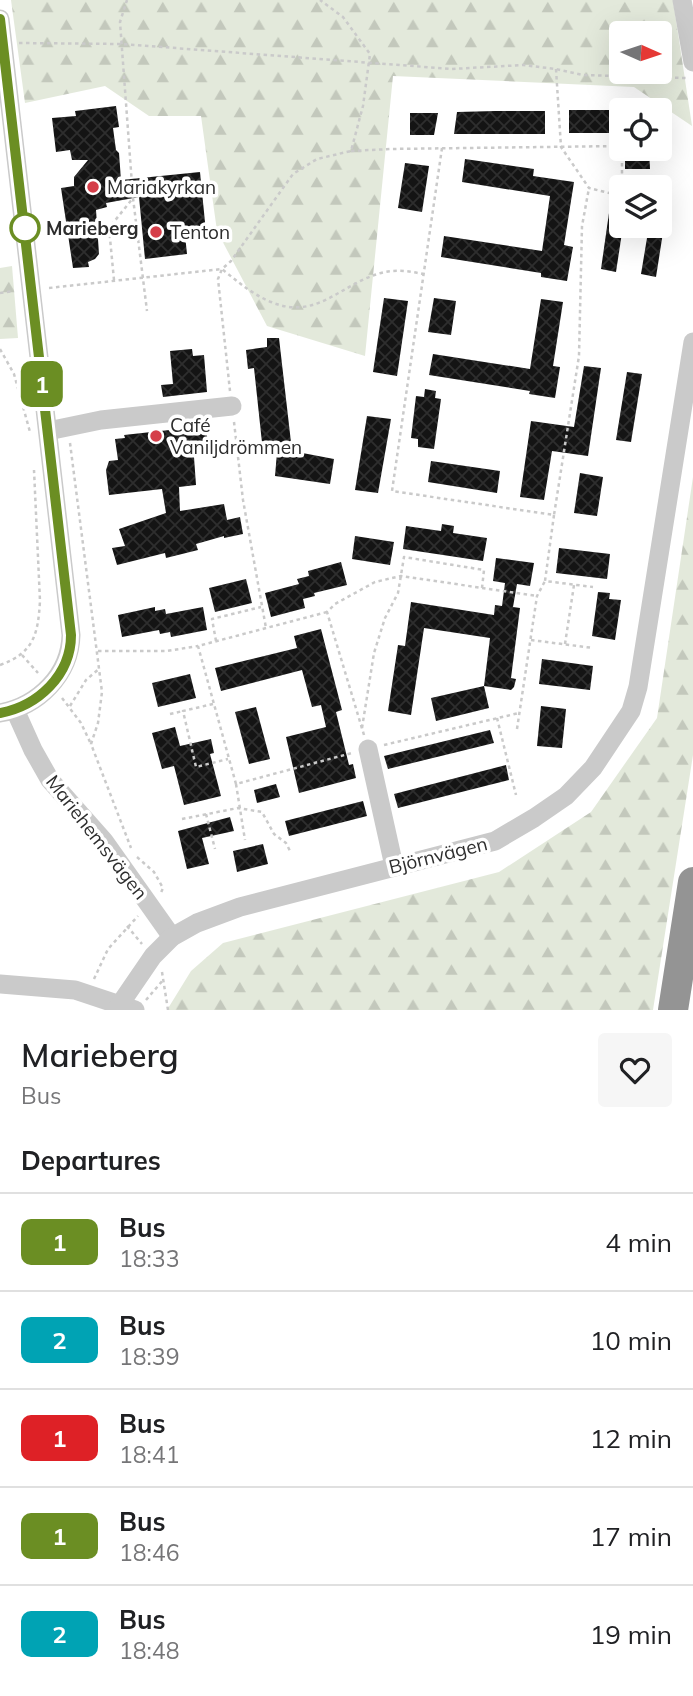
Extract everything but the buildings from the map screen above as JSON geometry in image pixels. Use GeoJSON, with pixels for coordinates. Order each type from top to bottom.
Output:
{"type":"FeatureCollection","features":[{"type":"Feature","properties":{"kind":"highway"},"geometry":{"type":"LineString","coordinates":[[673,1010],[693,881]]}},
{"type":"Feature","properties":{"kind":"highway"},"geometry":{"type":"LineString","coordinates":[[687,1010],[693,974]]}},
{"type":"Feature","properties":{"kind":"street"},"geometry":{"type":"LineString","coordinates":[[682,0],[687,70]]}},
{"type":"Feature","properties":{"kind":"street"},"geometry":{"type":"LineString","coordinates":[[0,19],[32,289],[38,425],[70,646],[66,662],[53,683],[41,694],[8,711]]}},
{"type":"Feature","properties":{"kind":"street","name":"Björnvägen"},"geometry":{"type":"LineString","coordinates":[[129,1006],[153,956],[172,937],[198,923],[240,907],[495,841],[566,796],[593,768],[631,711],[643,665],[693,342]]}},
{"type":"Feature","properties":{"kind":"street"},"geometry":{"type":"LineString","coordinates":[[38,425],[68,427],[101,420],[232,406]]}},
{"type":"Feature","properties":{"kind":"street","name":"Mariehemsvägen"},"geometry":{"type":"LineString","coordinates":[[8,711],[50,780],[104,841],[147,907],[172,937]]}},
{"type":"Feature","properties":{"kind":"street"},"geometry":{"type":"LineString","coordinates":[[368,749],[394,866]]}},
{"type":"Feature","properties":{"kind":"street"},"geometry":{"type":"LineString","coordinates":[[0,984],[87,993],[129,1006]]}},
{"type":"Feature","properties":{"kind":"path"},"geometry":{"type":"LineString","coordinates":[[127,0],[120,22],[133,198],[148,311]]}},
{"type":"Feature","properties":{"kind":"path"},"geometry":{"type":"LineString","coordinates":[[320,0],[343,17],[369,54],[363,106],[351,151]]}},
{"type":"Feature","properties":{"kind":"path"},"geometry":{"type":"LineString","coordinates":[[10,43],[122,44],[452,69],[523,65],[583,75],[687,70]]}},
{"type":"Feature","properties":{"kind":"path"},"geometry":{"type":"LineString","coordinates":[[556,69],[561,147],[589,188],[609,193]]}},
{"type":"Feature","properties":{"kind":"path"},"geometry":{"type":"LineString","coordinates":[[442,148],[391,491],[554,515]]}},
{"type":"Feature","properties":{"kind":"path"},"geometry":{"type":"LineString","coordinates":[[266,628],[243,500],[218,279],[222,269],[231,261],[293,174],[317,159],[351,151],[390,149],[609,148]]}},
{"type":"Feature","properties":{"kind":"path"},"geometry":{"type":"LineString","coordinates":[[517,729],[537,596],[545,581],[579,356],[582,226],[589,188]]}},
{"type":"Feature","properties":{"kind":"path"},"geometry":{"type":"LineString","coordinates":[[114,282],[109,228],[133,198]]}},
{"type":"Feature","properties":{"kind":"path"},"geometry":{"type":"LineString","coordinates":[[0,293],[222,269]]}},
{"type":"Feature","properties":{"kind":"path"},"geometry":{"type":"LineString","coordinates":[[222,269],[237,284],[272,303],[298,308],[311,308],[354,284],[383,272],[395,270],[423,274]]}},
{"type":"Feature","properties":{"kind":"path"},"geometry":{"type":"LineString","coordinates":[[0,349],[38,425]]}},
{"type":"Feature","properties":{"kind":"path"},"geometry":{"type":"LineString","coordinates":[[68,427],[100,668],[101,710],[91,744],[130,846],[163,883],[163,891],[108,949],[87,993]]}},
{"type":"Feature","properties":{"kind":"path"},"geometry":{"type":"LineString","coordinates":[[0,665],[13,660],[28,648],[37,632],[39,621],[34,468]]}},
{"type":"Feature","properties":{"kind":"path"},"geometry":{"type":"LineString","coordinates":[[362,730],[374,653],[385,618],[398,593],[404,557],[484,570],[482,588]]}},
{"type":"Feature","properties":{"kind":"path"},"geometry":{"type":"LineString","coordinates":[[98,651],[167,651],[198,646],[327,612],[335,604],[375,582],[401,576],[537,596]]}},
{"type":"Feature","properties":{"kind":"path"},"geometry":{"type":"LineString","coordinates":[[545,581],[593,587]]}},
{"type":"Feature","properties":{"kind":"path"},"geometry":{"type":"LineString","coordinates":[[564,645],[574,585]]}},
{"type":"Feature","properties":{"kind":"path"},"geometry":{"type":"LineString","coordinates":[[216,641],[212,619],[261,607]]}},
{"type":"Feature","properties":{"kind":"path"},"geometry":{"type":"LineString","coordinates":[[327,612],[368,749]]}},
{"type":"Feature","properties":{"kind":"path"},"geometry":{"type":"LineString","coordinates":[[531,640],[593,649]]}},
{"type":"Feature","properties":{"kind":"path"},"geometry":{"type":"LineString","coordinates":[[198,646],[236,784],[245,841]]}},
{"type":"Feature","properties":{"kind":"path"},"geometry":{"type":"LineString","coordinates":[[70,706],[86,680],[100,668]]}},
{"type":"Feature","properties":{"kind":"path"},"geometry":{"type":"LineString","coordinates":[[170,714],[213,704]]}},
{"type":"Feature","properties":{"kind":"path"},"geometry":{"type":"LineString","coordinates":[[183,711],[196,767],[228,759]]}},
{"type":"Feature","properties":{"kind":"path"},"geometry":{"type":"LineString","coordinates":[[236,784],[519,713]]}},
{"type":"Feature","properties":{"kind":"path"},"geometry":{"type":"LineString","coordinates":[[497,718],[516,794]]}},
{"type":"Feature","properties":{"kind":"path"},"geometry":{"type":"LineString","coordinates":[[182,819],[238,808],[262,812],[274,834],[286,843],[290,851]]}},
{"type":"Feature","properties":{"kind":"path"},"geometry":{"type":"LineString","coordinates":[[206,814],[215,849]]}},
{"type":"Feature","properties":{"kind":"path"},"geometry":{"type":"LineString","coordinates":[[127,926],[161,969],[168,1010]]}},
{"type":"Feature","properties":{"kind":"path"},"geometry":{"type":"LineString","coordinates":[[129,1006],[164,979]]}},
{"type":"Feature","properties":{"kind":"green space"},"geometry":{"type":"Polygon","coordinates":[[[11,0],[673,0],[692,126],[672,113],[672,98],[650,98],[634,87],[393,76],[365,356],[267,326],[217,231],[201,116],[149,116],[105,86],[25,103],[11,0]]]}},
{"type":"Feature","properties":{"kind":"green space"},"geometry":{"type":"Polygon","coordinates":[[[12,266],[18,338],[0,339],[0,268],[12,266]]]}},
{"type":"Feature","properties":{"kind":"green space"},"geometry":{"type":"Polygon","coordinates":[[[693,477],[693,755],[653,1010],[167,1010],[191,971],[223,943],[499,872],[591,812],[657,718],[693,477]]]}},
{"type":"Feature","properties":{"kind":"bus line","name":"1"},"geometry":{"type":"LineString","coordinates":[[0,19],[71,641],[64,667],[53,683],[23,706],[0,713]]}},
{"type":"Feature","properties":{"kind":"place","name":"Mariakyrkan"},"geometry":{"type":"Point","coordinates":[93,187]}},
{"type":"Feature","properties":{"kind":"place","name":"Marieberg"},"geometry":{"type":"Point","coordinates":[25,228]}},
{"type":"Feature","properties":{"kind":"place","name":"Tenton"},"geometry":{"type":"Point","coordinates":[156,232]}},
{"type":"Feature","properties":{"kind":"place","name":"Café Vaniljdrömmen"},"geometry":{"type":"Point","coordinates":[156,436]}}]}
